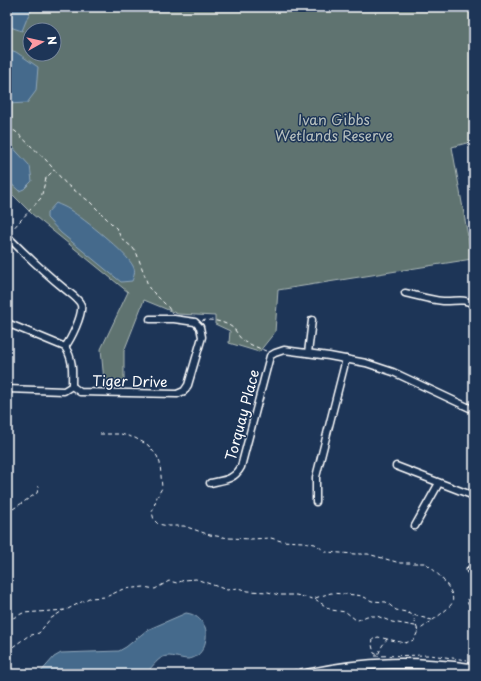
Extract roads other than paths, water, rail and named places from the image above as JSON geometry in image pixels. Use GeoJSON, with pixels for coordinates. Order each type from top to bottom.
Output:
{"type":"FeatureCollection","features":[{"type":"Feature","properties":{"kind":"main road"},"geometry":{"type":"LineString","coordinates":[[308,674],[355,666],[394,663],[437,664],[474,669]]}},
{"type":"Feature","properties":{"kind":"street"},"geometry":{"type":"LineString","coordinates":[[7,236],[48,276],[74,296],[81,304],[81,312],[70,341],[65,348]]}},
{"type":"Feature","properties":{"kind":"street"},"geometry":{"type":"LineString","coordinates":[[405,292],[444,301],[457,300],[470,302],[474,305]]}},
{"type":"Feature","properties":{"kind":"street","name":"Tiger Drive"},"geometry":{"type":"LineString","coordinates":[[7,389],[64,391],[72,386],[80,392],[177,394],[184,391],[188,385],[202,337],[200,327],[196,322],[150,318]]}},
{"type":"Feature","properties":{"kind":"street"},"geometry":{"type":"LineString","coordinates":[[312,320],[308,353],[366,363],[393,372],[474,410]]}},
{"type":"Feature","properties":{"kind":"street"},"geometry":{"type":"LineString","coordinates":[[7,323],[65,348],[69,353],[72,362],[72,386]]}},
{"type":"Feature","properties":{"kind":"street","name":"Torquay Place"},"geometry":{"type":"LineString","coordinates":[[210,483],[230,478],[237,474],[241,467],[270,356],[284,350],[308,353]]}},
{"type":"Feature","properties":{"kind":"street"},"geometry":{"type":"LineString","coordinates":[[316,502],[316,477],[346,359]]}},
{"type":"Feature","properties":{"kind":"street"},"geometry":{"type":"LineString","coordinates":[[396,466],[474,496]]}},
{"type":"Feature","properties":{"kind":"street"},"geometry":{"type":"LineString","coordinates":[[414,526],[439,483]]}},
{"type":"Feature","properties":{"kind":"water"},"geometry":{"type":"Polygon","coordinates":[[[7,7],[33,7],[26,22],[22,22],[22,31],[7,26],[7,7]]]}},
{"type":"Feature","properties":{"kind":"water"},"geometry":{"type":"Polygon","coordinates":[[[7,49],[22,56],[22,62],[31,62],[38,67],[36,91],[27,103],[7,104],[7,49]]]}},
{"type":"Feature","properties":{"kind":"water"},"geometry":{"type":"Polygon","coordinates":[[[7,141],[30,166],[32,181],[24,189],[19,191],[7,180],[7,141]]]}},
{"type":"Feature","properties":{"kind":"water"},"geometry":{"type":"Polygon","coordinates":[[[56,203],[68,209],[85,221],[104,236],[129,260],[134,268],[132,281],[121,282],[61,233],[47,218],[47,213],[56,203]]]}},
{"type":"Feature","properties":{"kind":"water"},"geometry":{"type":"Polygon","coordinates":[[[186,613],[192,614],[200,619],[206,632],[204,647],[198,655],[193,658],[163,657],[158,660],[145,674],[39,674],[54,657],[61,653],[119,651],[147,630],[186,613]]]}},
{"type":"Feature","properties":{"kind":"park label","name":"Ivan Gibbs Wetlands Reserve"},"geometry":{"type":"Point","coordinates":[334,128]}}]}
